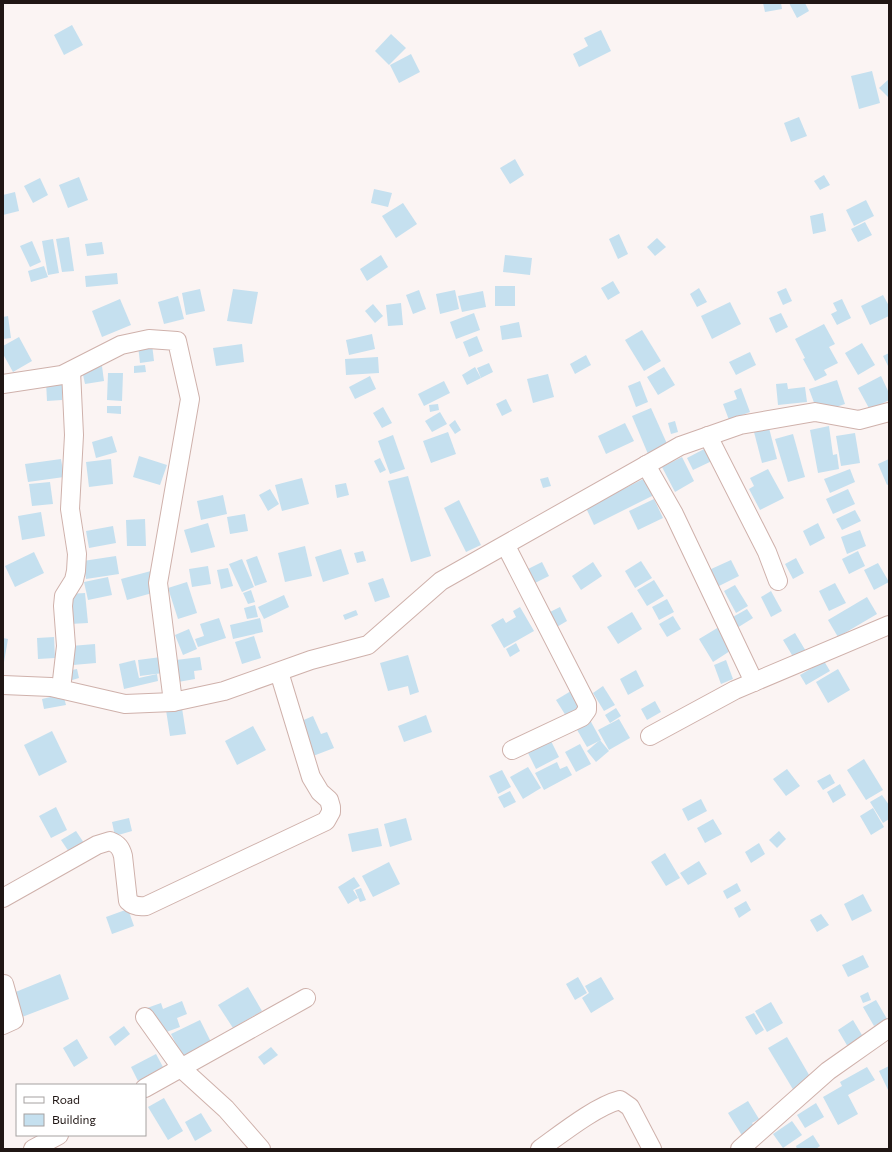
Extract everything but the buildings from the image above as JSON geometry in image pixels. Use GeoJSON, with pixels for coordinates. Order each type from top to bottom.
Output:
{"type":"FeatureCollection","features":[{"type":"Feature","properties":{"kind":"street"},"geometry":{"type":"LineString","coordinates":[[3,384],[62,375],[121,345],[149,339],[177,341],[190,399],[158,582],[173,702]]}},
{"type":"Feature","properties":{"kind":"street"},"geometry":{"type":"LineString","coordinates":[[61,689],[66,646],[63,606],[64,596],[74,580],[77,554],[70,508],[74,435],[71,371]]}},
{"type":"Feature","properties":{"kind":"street"},"geometry":{"type":"LineString","coordinates":[[3,685],[51,687],[125,704],[173,702],[224,692],[311,660],[368,645],[441,581],[506,546],[680,446],[740,424],[815,412],[859,420],[889,412]]}},
{"type":"Feature","properties":{"kind":"street"},"geometry":{"type":"LineString","coordinates":[[708,436],[767,552],[778,581]]}},
{"type":"Feature","properties":{"kind":"street"},"geometry":{"type":"LineString","coordinates":[[646,465],[674,514],[754,682]]}},
{"type":"Feature","properties":{"kind":"street"},"geometry":{"type":"LineString","coordinates":[[506,546],[587,704],[587,710],[582,717],[512,750]]}},
{"type":"Feature","properties":{"kind":"street"},"geometry":{"type":"LineString","coordinates":[[650,736],[702,707],[754,682],[889,625]]}},
{"type":"Feature","properties":{"kind":"street"},"geometry":{"type":"LineString","coordinates":[[3,898],[97,845],[110,841],[119,846],[122,850],[128,901],[136,906],[146,906],[326,821],[331,812],[329,800],[320,792],[311,777],[279,672]]}},
{"type":"Feature","properties":{"kind":"street"},"geometry":{"type":"LineString","coordinates":[[3,984],[14,1020],[3,1025]]}},
{"type":"Feature","properties":{"kind":"street"},"geometry":{"type":"LineString","coordinates":[[146,1087],[182,1069],[306,998]]}},
{"type":"Feature","properties":{"kind":"street"},"geometry":{"type":"LineString","coordinates":[[145,1017],[182,1069],[226,1109],[261,1149]]}},
{"type":"Feature","properties":{"kind":"street"},"geometry":{"type":"LineString","coordinates":[[740,1149],[828,1071],[889,1028]]}},
{"type":"Feature","properties":{"kind":"street"},"geometry":{"type":"LineString","coordinates":[[540,1149],[600,1109],[610,1103],[620,1100],[630,1107],[652,1149]]}},
{"type":"Feature","properties":{"kind":"street"},"geometry":{"type":"LineString","coordinates":[[33,1149],[57,1136]]}}]}
